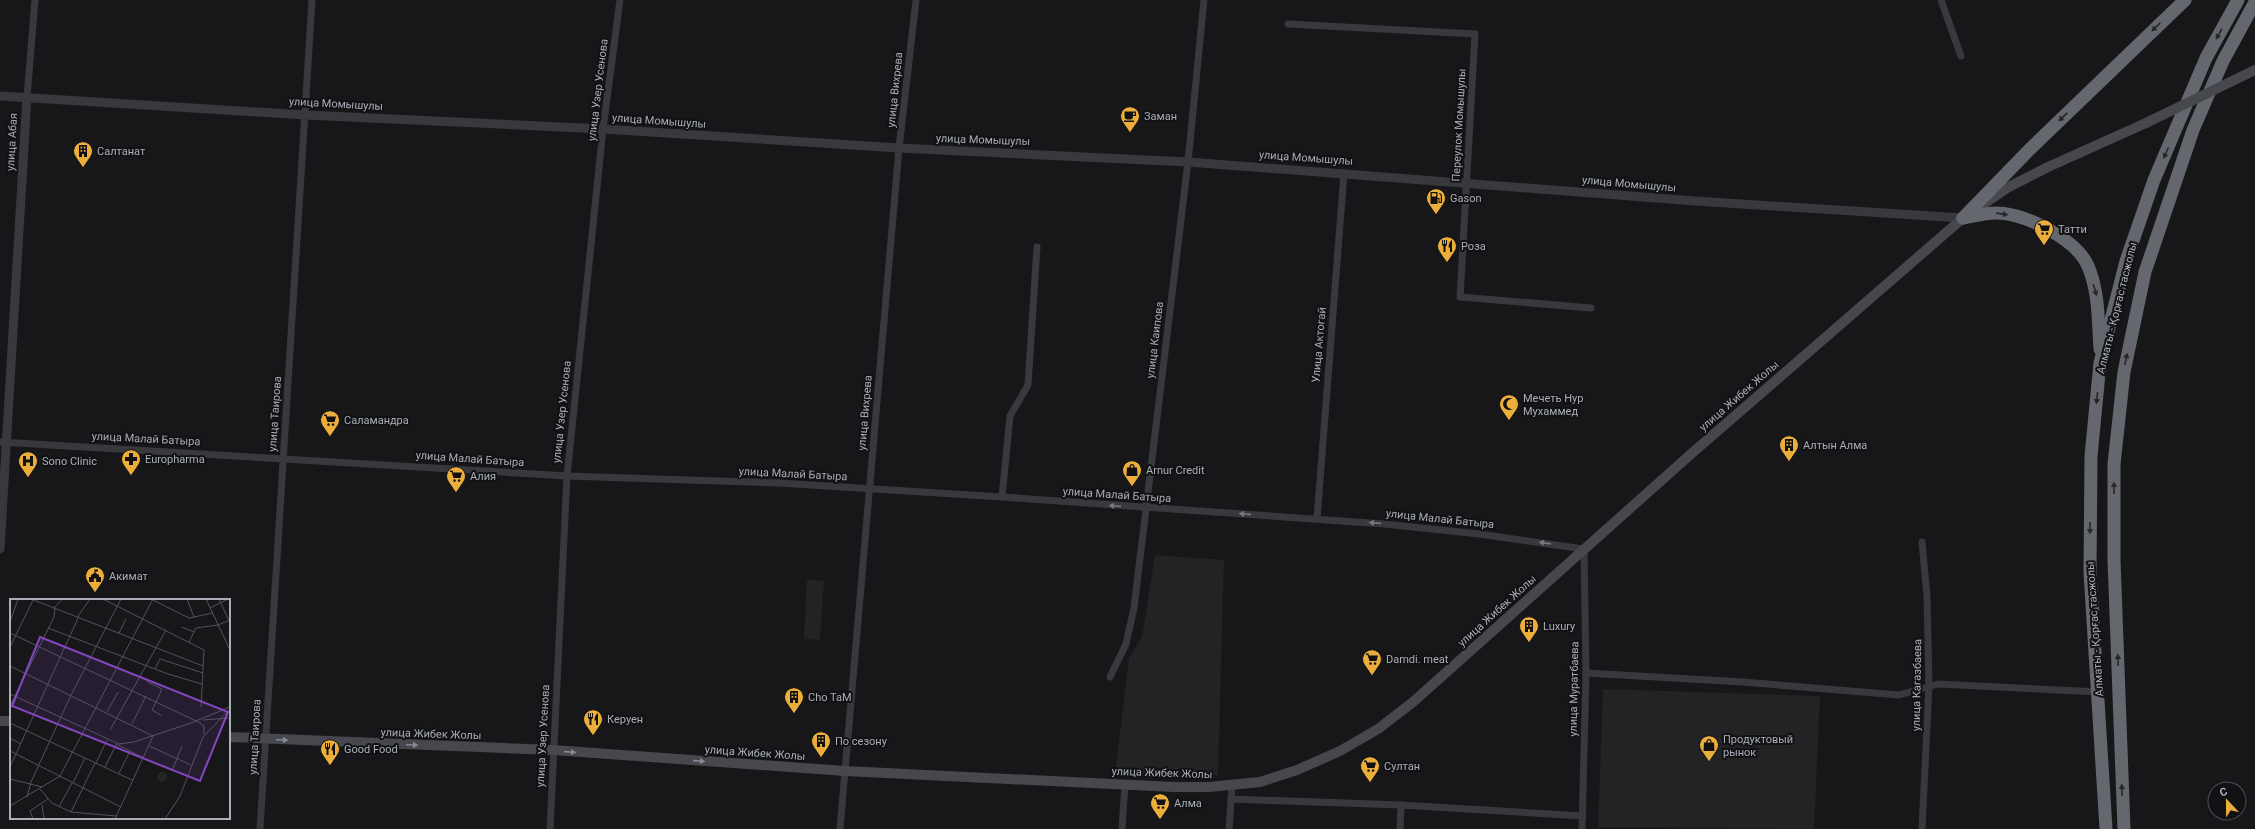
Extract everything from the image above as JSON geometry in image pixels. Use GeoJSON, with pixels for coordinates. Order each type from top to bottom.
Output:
{"type":"FeatureCollection","features":[{"type":"Feature","properties":{"kind":"highway"},"geometry":{"type":"LineString","coordinates":[[1963,218],[2030,149],[2184,0]]}},
{"type":"Feature","properties":{"kind":"highway","name":"Алматы - Қорғас тасжолы"},"geometry":{"type":"LineString","coordinates":[[2106,829],[2099,692],[2090,572],[2090,472],[2100,363],[2126,261],[2154,180],[2206,58],[2238,0]]}},
{"type":"Feature","properties":{"kind":"highway","name":"Алматы - Қорғас тасжолы"},"geometry":{"type":"LineString","coordinates":[[2124,829],[2114,560],[2114,464],[2124,372],[2145,272],[2193,130],[2223,61],[2255,2]]}},
{"type":"Feature","properties":{"kind":"highway"},"geometry":{"type":"LineString","coordinates":[[1963,218],[1997,213],[2030,220],[2064,238],[2087,264],[2097,296],[2100,363]]}},
{"type":"Feature","properties":{"kind":"main road","name":"улица Жибек Жолы"},"geometry":{"type":"LineString","coordinates":[[230,737],[553,750],[845,771],[1174,787],[1232,786],[1260,782],[1297,770],[1340,750],[1378,729],[1413,702],[1691,454],[1963,218],[2007,188],[2048,167],[2146,123],[2255,70]]}},
{"type":"Feature","properties":{"kind":"main road"},"geometry":{"type":"LineString","coordinates":[[0,721],[10,722]]}},
{"type":"Feature","properties":{"kind":"street","name":"улица Абая"},"geometry":{"type":"LineString","coordinates":[[0,549],[3,442],[35,0]]}},
{"type":"Feature","properties":{"kind":"street","name":"улица Таирова"},"geometry":{"type":"LineString","coordinates":[[260,829],[306,115],[312,0]]}},
{"type":"Feature","properties":{"kind":"street","name":"улица Узер Усенова"},"geometry":{"type":"LineString","coordinates":[[550,829],[567,476],[603,129],[620,0]]}},
{"type":"Feature","properties":{"kind":"street","name":"улица Вихрева"},"geometry":{"type":"LineString","coordinates":[[840,829],[899,148],[916,0]]}},
{"type":"Feature","properties":{"kind":"street","name":"улица Каипова"},"geometry":{"type":"LineString","coordinates":[[1110,677],[1126,644],[1134,608],[1188,162],[1204,0]]}},
{"type":"Feature","properties":{"kind":"street"},"geometry":{"type":"LineString","coordinates":[[1941,0],[1961,56]]}},
{"type":"Feature","properties":{"kind":"street","name":"Переулок Момышулы"},"geometry":{"type":"LineString","coordinates":[[1288,24],[1475,34],[1468,183],[1460,297],[1591,308]]}},
{"type":"Feature","properties":{"kind":"street","name":"улица Момышулы"},"geometry":{"type":"LineString","coordinates":[[0,96],[306,115],[603,129],[899,148],[1188,162],[1695,201],[1963,218]]}},
{"type":"Feature","properties":{"kind":"street","name":"Улица Актогай"},"geometry":{"type":"LineString","coordinates":[[1317,519],[1344,173]]}},
{"type":"Feature","properties":{"kind":"street"},"geometry":{"type":"LineString","coordinates":[[1002,497],[1010,416],[1028,385],[1037,247]]}},
{"type":"Feature","properties":{"kind":"street","name":"улица Малай Батыра"},"geometry":{"type":"LineString","coordinates":[[3,442],[567,476],[869,488],[1002,497],[1317,519],[1479,534],[1584,549]]}},
{"type":"Feature","properties":{"kind":"street","name":"улица Кагазбаева"},"geometry":{"type":"LineString","coordinates":[[1922,542],[1927,596],[1929,686],[1922,829]]}},
{"type":"Feature","properties":{"kind":"street","name":"улица Муратбаева"},"geometry":{"type":"LineString","coordinates":[[1582,829],[1586,673],[1584,549]]}},
{"type":"Feature","properties":{"kind":"street"},"geometry":{"type":"LineString","coordinates":[[1586,673],[1743,682],[1899,695],[1911,693],[1938,684],[2099,692]]}},
{"type":"Feature","properties":{"kind":"street"},"geometry":{"type":"LineString","coordinates":[[1122,829],[1126,784]]}},
{"type":"Feature","properties":{"kind":"street"},"geometry":{"type":"LineString","coordinates":[[1229,829],[1232,786]]}},
{"type":"Feature","properties":{"kind":"street"},"geometry":{"type":"LineString","coordinates":[[1231,799],[1401,805],[1583,816]]}},
{"type":"Feature","properties":{"kind":"street"},"geometry":{"type":"LineString","coordinates":[[1400,829],[1401,805]]}},
{"type":"Feature","properties":{"kind":"shaded area"},"geometry":{"type":"Polygon","coordinates":[[[1155,555],[1224,560],[1218,775],[1115,774],[1129,658],[1142,637],[1155,555]]]}},
{"type":"Feature","properties":{"kind":"shaded area"},"geometry":{"type":"Polygon","coordinates":[[[807,579],[824,581],[820,640],[804,639],[807,579]]]}},
{"type":"Feature","properties":{"kind":"shaded area","name":"Продуктовый рынок"},"geometry":{"type":"Polygon","coordinates":[[[1603,689],[1820,696],[1814,829],[1598,827],[1603,689]]]}},
{"type":"Feature","properties":{"kind":"place","name":"Заман"},"geometry":{"type":"Point","coordinates":[1130,133]}},
{"type":"Feature","properties":{"kind":"place","name":"Салтанат"},"geometry":{"type":"Point","coordinates":[83,168]}},
{"type":"Feature","properties":{"kind":"place","name":"Gason"},"geometry":{"type":"Point","coordinates":[1436,215]}},
{"type":"Feature","properties":{"kind":"place","name":"Татти"},"geometry":{"type":"Point","coordinates":[2044,246]}},
{"type":"Feature","properties":{"kind":"place","name":"Роза"},"geometry":{"type":"Point","coordinates":[1447,263]}},
{"type":"Feature","properties":{"kind":"place","name":"Мечеть Нур Мухаммед"},"geometry":{"type":"Point","coordinates":[1509,421]}},
{"type":"Feature","properties":{"kind":"place","name":"Саламандра"},"geometry":{"type":"Point","coordinates":[330,437]}},
{"type":"Feature","properties":{"kind":"place","name":"Алтын Алма"},"geometry":{"type":"Point","coordinates":[1789,462]}},
{"type":"Feature","properties":{"kind":"place","name":"Europharma"},"geometry":{"type":"Point","coordinates":[131,476]}},
{"type":"Feature","properties":{"kind":"place","name":"Sono Clinic"},"geometry":{"type":"Point","coordinates":[28,478]}},
{"type":"Feature","properties":{"kind":"place","name":"Arnur Credit"},"geometry":{"type":"Point","coordinates":[1132,487]}},
{"type":"Feature","properties":{"kind":"place","name":"Алия"},"geometry":{"type":"Point","coordinates":[456,493]}},
{"type":"Feature","properties":{"kind":"place","name":"Акимат"},"geometry":{"type":"Point","coordinates":[95,593]}},
{"type":"Feature","properties":{"kind":"place","name":"Luxury"},"geometry":{"type":"Point","coordinates":[1529,643]}},
{"type":"Feature","properties":{"kind":"place","name":"Damdi. meat"},"geometry":{"type":"Point","coordinates":[1372,676]}},
{"type":"Feature","properties":{"kind":"place","name":"Cho TaM"},"geometry":{"type":"Point","coordinates":[794,714]}},
{"type":"Feature","properties":{"kind":"place","name":"Керуен"},"geometry":{"type":"Point","coordinates":[593,736]}},
{"type":"Feature","properties":{"kind":"place","name":"По сезону"},"geometry":{"type":"Point","coordinates":[821,758]}},
{"type":"Feature","properties":{"kind":"place","name":"Продуктовый рынок"},"geometry":{"type":"Point","coordinates":[1709,762]}},
{"type":"Feature","properties":{"kind":"place","name":"Good Food"},"geometry":{"type":"Point","coordinates":[330,766]}},
{"type":"Feature","properties":{"kind":"place","name":"Султан"},"geometry":{"type":"Point","coordinates":[1370,783]}},
{"type":"Feature","properties":{"kind":"place","name":"Алма"},"geometry":{"type":"Point","coordinates":[1160,820]}}]}
